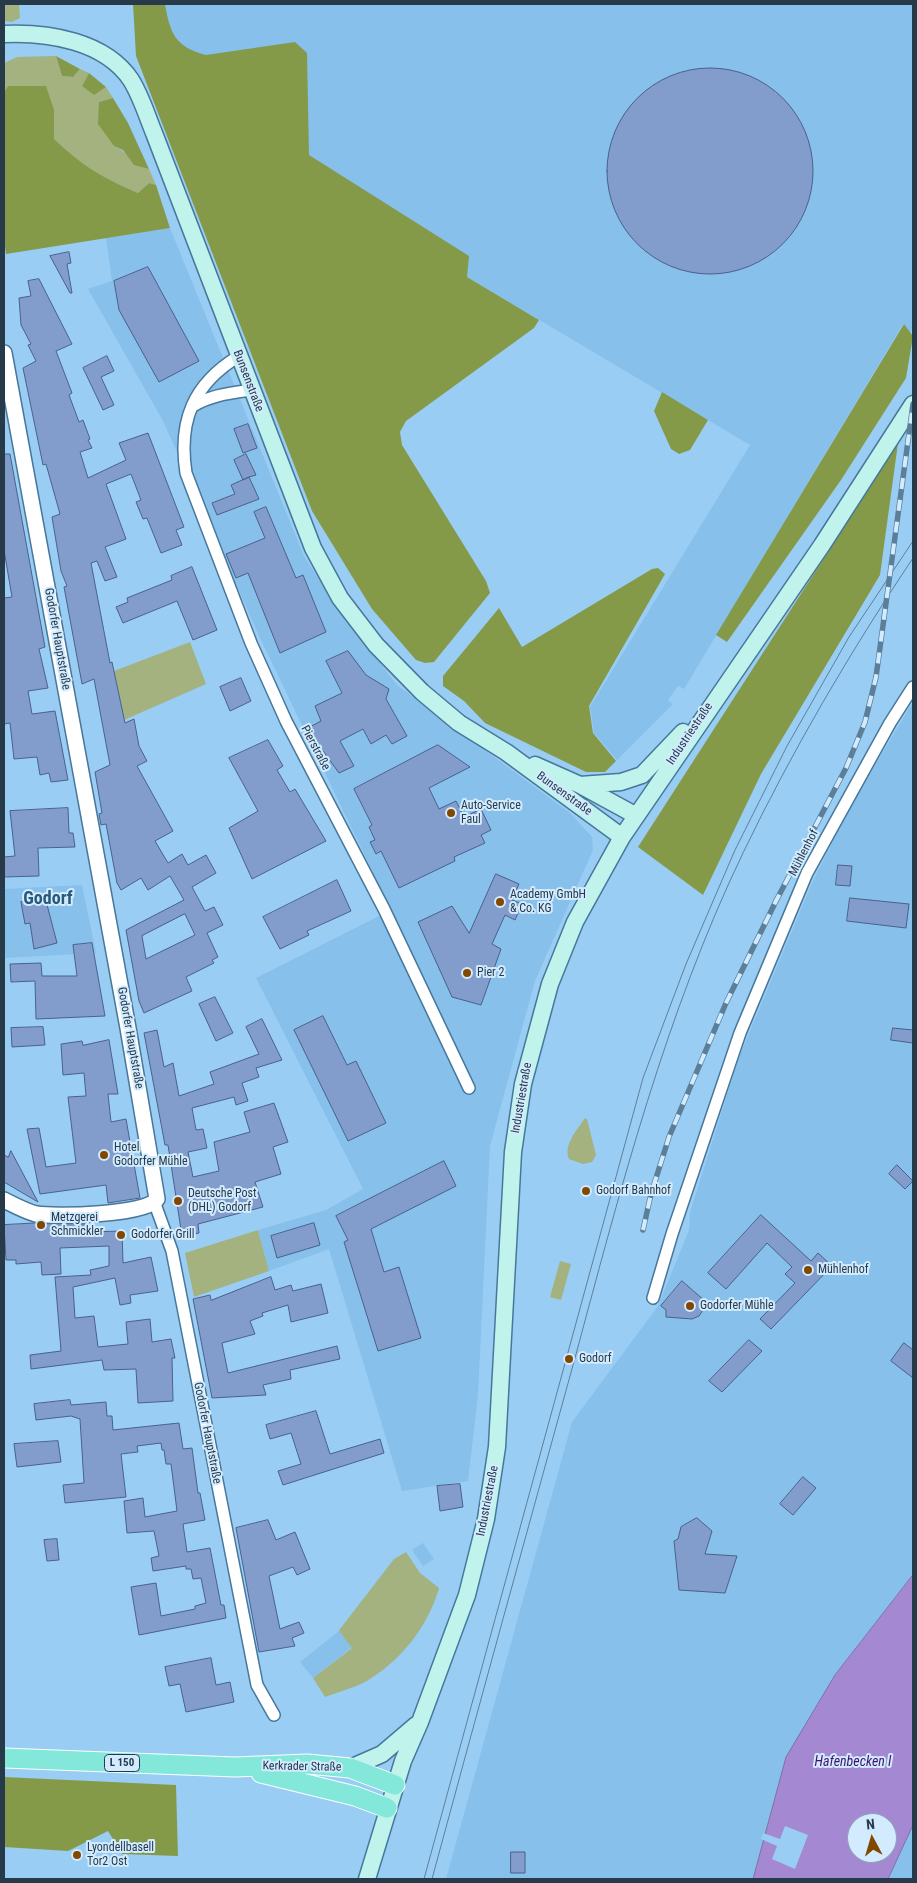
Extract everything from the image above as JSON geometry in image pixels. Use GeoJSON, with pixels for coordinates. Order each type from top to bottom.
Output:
{"type":"FeatureCollection","features":[{"type":"Feature","properties":{"kind":"main road","name":"Bunsenstraße"},"geometry":{"type":"LineString","coordinates":[[4,34],[30,33],[64,38],[115,61],[131,81],[154,133],[313,548],[340,598],[376,645],[422,692],[459,723],[506,752],[622,837]]}},
{"type":"Feature","properties":{"kind":"main road","name":"Industriestraße"},"geometry":{"type":"LineString","coordinates":[[367,1879],[395,1785],[467,1595],[486,1519],[495,1465],[505,1336],[513,1152],[523,1084],[550,984],[575,922],[635,815],[822,545],[913,404]]}},
{"type":"Feature","properties":{"kind":"main road","name":"Bunsenstraße"},"geometry":{"type":"LineString","coordinates":[[580,785],[621,782],[642,775],[675,739],[705,712]]}},
{"type":"Feature","properties":{"kind":"main road","name":"Bunsenstraße"},"geometry":{"type":"LineString","coordinates":[[506,752],[580,785],[635,815]]}},
{"type":"Feature","properties":{"kind":"main road"},"geometry":{"type":"LineString","coordinates":[[350,1768],[382,1754],[420,1722]]}},
{"type":"Feature","properties":{"kind":"main road","name":"Kerkrader Straße"},"geometry":{"type":"LineString","coordinates":[[4,1758],[236,1767],[307,1764],[350,1768],[395,1785]]}},
{"type":"Feature","properties":{"kind":"main road","name":"Kerkrader Straße"},"geometry":{"type":"LineString","coordinates":[[236,1767],[332,1789],[387,1808]]}},
{"type":"Feature","properties":{"kind":"street","name":"Godorfer Hauptstraße"},"geometry":{"type":"LineString","coordinates":[[4,353],[128,1028],[157,1194],[154,1204],[172,1251],[257,1685],[274,1715]]}},
{"type":"Feature","properties":{"kind":"street","name":"Pierstraße"},"geometry":{"type":"LineString","coordinates":[[239,356],[221,367],[206,383],[193,406],[183,432],[182,448],[186,473],[251,643],[286,721],[384,909],[469,1088]]}},
{"type":"Feature","properties":{"kind":"street"},"geometry":{"type":"LineString","coordinates":[[193,406],[203,400],[223,394],[252,390]]}},
{"type":"Feature","properties":{"kind":"street","name":"Mühlenhof"},"geometry":{"type":"LineString","coordinates":[[653,1298],[672,1234],[740,1033],[807,873],[890,723],[913,686]]}},
{"type":"Feature","properties":{"kind":"street"},"geometry":{"type":"LineString","coordinates":[[4,1200],[35,1214],[52,1216],[110,1212],[154,1204]]}},
{"type":"Feature","properties":{"kind":"shaded area"},"geometry":{"type":"Polygon","coordinates":[[[142,4],[913,4],[913,328],[910,333],[903,324],[684,689],[678,686],[668,700],[673,704],[617,760],[594,733],[590,707],[750,445],[467,277],[302,364],[142,4]]]}},
{"type":"Feature","properties":{"kind":"shaded area"},"geometry":{"type":"Polygon","coordinates":[[[170,228],[304,556],[343,616],[397,685],[570,813],[592,837],[593,850],[535,981],[490,1146],[478,1395],[468,1481],[402,1491],[329,1249],[269,1271],[258,1230],[326,1210],[363,1189],[256,978],[391,910],[260,638],[163,421],[88,289],[112,281],[106,238],[170,228]]]}},
{"type":"Feature","properties":{"kind":"shaded area"},"geometry":{"type":"Polygon","coordinates":[[[913,702],[913,1575],[835,1675],[753,1879],[446,1879],[572,1422],[658,1306],[689,1230],[690,1212],[739,1057],[812,883],[852,803],[913,702]]]}},
{"type":"Feature","properties":{"kind":"shaded area"},"geometry":{"type":"Polygon","coordinates":[[[82,885],[96,953],[4,958],[4,889],[82,885]]]}},
{"type":"Feature","properties":{"kind":"shaded area"},"geometry":{"type":"Polygon","coordinates":[[[423,1543],[434,1559],[423,1566],[412,1550],[423,1543]]]}},
{"type":"Feature","properties":{"kind":"shaded area"},"geometry":{"type":"Polygon","coordinates":[[[339,1631],[352,1647],[313,1678],[300,1662],[339,1631]]]}},
{"type":"Feature","properties":{"kind":"shaded area"},"geometry":{"type":"Polygon","coordinates":[[[913,1825],[913,1879],[888,1879],[913,1825]]]}},
{"type":"Feature","properties":{"kind":"green space"},"geometry":{"type":"Polygon","coordinates":[[[4,4],[19,4],[20,18],[12,22],[4,21],[4,4]]]}},
{"type":"Feature","properties":{"kind":"green space"},"geometry":{"type":"Polygon","coordinates":[[[133,4],[165,4],[169,23],[176,37],[187,48],[206,55],[295,42],[307,53],[309,155],[469,256],[467,277],[539,320],[534,328],[406,421],[400,432],[402,445],[486,581],[490,593],[434,662],[425,663],[416,660],[372,609],[312,511],[136,56],[133,4]]]}},
{"type":"Feature","properties":{"kind":"green space"},"geometry":{"type":"Polygon","coordinates":[[[56,56],[62,76],[73,77],[80,69],[89,73],[82,86],[94,94],[106,87],[113,98],[99,102],[114,146],[137,164],[149,169],[156,185],[149,183],[138,193],[93,171],[54,139],[54,110],[8,86],[4,92],[4,63],[17,57],[56,56]]]}},
{"type":"Feature","properties":{"kind":"green space"},"geometry":{"type":"Polygon","coordinates":[[[56,56],[80,69],[73,77],[62,76],[56,56]]]}},
{"type":"Feature","properties":{"kind":"green space"},"geometry":{"type":"Polygon","coordinates":[[[89,73],[106,87],[94,95],[82,86],[89,73]]]}},
{"type":"Feature","properties":{"kind":"green space"},"geometry":{"type":"Polygon","coordinates":[[[8,86],[46,86],[54,110],[54,139],[84,164],[103,176],[138,193],[149,183],[156,185],[170,228],[6,254],[4,238],[4,92],[8,86]]]}},
{"type":"Feature","properties":{"kind":"green space"},"geometry":{"type":"Polygon","coordinates":[[[113,98],[128,123],[149,169],[134,165],[123,150],[114,146],[98,124],[99,102],[113,98]]]}},
{"type":"Feature","properties":{"kind":"green space"},"geometry":{"type":"Polygon","coordinates":[[[904,324],[913,336],[906,378],[841,480],[727,642],[716,635],[904,324]]]}},
{"type":"Feature","properties":{"kind":"green space"},"geometry":{"type":"Polygon","coordinates":[[[662,392],[708,420],[690,450],[679,454],[671,449],[654,411],[662,392]]]}},
{"type":"Feature","properties":{"kind":"green space"},"geometry":{"type":"Polygon","coordinates":[[[898,443],[880,575],[761,774],[703,895],[638,847],[898,443]]]}},
{"type":"Feature","properties":{"kind":"green space"},"geometry":{"type":"Polygon","coordinates":[[[658,568],[665,574],[589,706],[593,733],[616,761],[605,772],[586,772],[485,723],[464,701],[443,686],[443,676],[499,608],[522,647],[652,569],[658,568]]]}},
{"type":"Feature","properties":{"kind":"green space"},"geometry":{"type":"Polygon","coordinates":[[[190,642],[206,684],[124,720],[114,671],[190,642]]]}},
{"type":"Feature","properties":{"kind":"green space"},"geometry":{"type":"Polygon","coordinates":[[[585,1118],[587,1119],[596,1155],[592,1162],[583,1164],[569,1159],[568,1148],[569,1143],[585,1118]]]}},
{"type":"Feature","properties":{"kind":"green space"},"geometry":{"type":"Polygon","coordinates":[[[258,1230],[269,1271],[194,1297],[185,1253],[258,1230]]]}},
{"type":"Feature","properties":{"kind":"green space"},"geometry":{"type":"Polygon","coordinates":[[[560,1261],[571,1264],[561,1300],[550,1297],[560,1261]]]}},
{"type":"Feature","properties":{"kind":"green space"},"geometry":{"type":"Polygon","coordinates":[[[406,1552],[420,1573],[439,1588],[428,1616],[420,1630],[401,1654],[378,1674],[365,1682],[325,1697],[313,1678],[352,1648],[339,1631],[340,1629],[394,1559],[406,1552]]]}},
{"type":"Feature","properties":{"kind":"green space"},"geometry":{"type":"Polygon","coordinates":[[[4,1777],[176,1785],[178,1856],[122,1854],[108,1831],[68,1851],[4,1847],[4,1777]]]}},
{"type":"Feature","properties":{"kind":"water","name":"Hafenbecken I"},"geometry":{"type":"Polygon","coordinates":[[[913,1575],[913,1825],[897,1860],[897,1813],[847,1813],[847,1863],[895,1863],[888,1879],[753,1879],[786,1757],[835,1675],[913,1575]]]}},
{"type":"Feature","properties":{"kind":"pier"},"geometry":{"type":"Polygon","coordinates":[[[785,1826],[808,1835],[795,1869],[772,1859],[777,1846],[761,1839],[763,1833],[780,1839],[785,1826]]]}},
{"type":"Feature","properties":{"kind":"building"},"geometry":{"type":"Polygon","coordinates":[[[700,68],[720,68],[740,72],[759,80],[783,98],[801,122],[809,141],[813,171],[809,201],[801,220],[783,244],[759,262],[740,270],[720,274],[700,274],[680,270],[661,262],[645,251],[630,236],[619,220],[611,201],[607,181],[607,161],[611,141],[619,122],[630,106],[645,91],[661,80],[680,72],[700,68]]]}},
{"type":"Feature","properties":{"kind":"building"},"geometry":{"type":"Polygon","coordinates":[[[69,252],[71,263],[67,264],[72,293],[70,293],[50,256],[69,252]]]}},
{"type":"Feature","properties":{"kind":"building"},"geometry":{"type":"Polygon","coordinates":[[[148,267],[199,361],[159,382],[119,310],[114,281],[148,267]]]}},
{"type":"Feature","properties":{"kind":"building"},"geometry":{"type":"Polygon","coordinates":[[[39,279],[72,344],[56,351],[72,393],[69,395],[79,422],[83,420],[90,439],[88,440],[92,448],[80,452],[88,478],[126,460],[119,443],[148,433],[184,527],[176,530],[182,545],[161,553],[147,518],[143,519],[136,502],[141,500],[131,474],[106,484],[126,539],[105,547],[117,577],[105,581],[97,561],[91,563],[110,663],[112,662],[125,723],[134,719],[139,746],[147,761],[137,766],[173,831],[155,841],[168,863],[182,854],[188,865],[206,855],[216,873],[192,887],[205,911],[214,907],[223,925],[207,933],[218,957],[212,960],[214,963],[186,977],[192,991],[144,1013],[139,1001],[126,930],[184,900],[170,876],[148,890],[141,878],[121,890],[117,883],[106,824],[101,825],[99,814],[102,813],[95,772],[110,765],[94,679],[82,684],[64,587],[67,586],[61,571],[52,517],[60,514],[46,464],[43,465],[23,368],[36,361],[28,345],[31,344],[21,325],[19,298],[31,296],[28,281],[39,279]],[[185,914],[142,936],[146,959],[195,935],[185,914]]]}},
{"type":"Feature","properties":{"kind":"building"},"geometry":{"type":"Polygon","coordinates":[[[107,356],[114,371],[101,377],[114,405],[103,410],[83,368],[107,356]]]}},
{"type":"Feature","properties":{"kind":"building"},"geometry":{"type":"Polygon","coordinates":[[[248,424],[257,448],[243,453],[234,429],[248,424]]]}},
{"type":"Feature","properties":{"kind":"building"},"geometry":{"type":"Polygon","coordinates":[[[4,454],[10,454],[45,647],[39,649],[48,688],[28,691],[32,714],[55,711],[68,780],[51,782],[49,773],[40,775],[37,757],[14,759],[10,723],[4,724],[4,598],[12,597],[4,550],[4,454]]]}},
{"type":"Feature","properties":{"kind":"building"},"geometry":{"type":"Polygon","coordinates":[[[246,454],[256,475],[249,477],[259,499],[217,515],[212,503],[235,494],[231,485],[243,480],[234,460],[246,454]]]}},
{"type":"Feature","properties":{"kind":"building"},"geometry":{"type":"Polygon","coordinates":[[[266,507],[296,578],[303,575],[326,632],[280,653],[248,573],[236,578],[226,554],[265,538],[254,512],[266,507]]]}},
{"type":"Feature","properties":{"kind":"building"},"geometry":{"type":"Polygon","coordinates":[[[192,567],[217,630],[193,640],[177,601],[123,623],[116,607],[128,602],[127,598],[172,580],[171,576],[192,567]]]}},
{"type":"Feature","properties":{"kind":"building"},"geometry":{"type":"Polygon","coordinates":[[[348,651],[366,675],[389,689],[386,699],[407,736],[392,744],[386,735],[371,744],[363,729],[340,741],[354,766],[339,773],[323,751],[320,753],[316,747],[310,745],[312,739],[306,729],[321,721],[315,706],[342,693],[326,661],[348,651]]]}},
{"type":"Feature","properties":{"kind":"building"},"geometry":{"type":"Polygon","coordinates":[[[241,678],[251,701],[230,711],[220,687],[241,678]]]}},
{"type":"Feature","properties":{"kind":"building"},"geometry":{"type":"Polygon","coordinates":[[[268,740],[283,766],[277,770],[290,792],[295,789],[326,841],[252,879],[229,828],[258,811],[229,758],[268,740]]]}},
{"type":"Feature","properties":{"kind":"building"},"geometry":{"type":"Polygon","coordinates":[[[438,745],[470,767],[429,788],[439,809],[456,801],[464,817],[481,809],[491,830],[481,835],[485,843],[454,857],[455,861],[399,888],[381,851],[376,854],[370,842],[375,840],[369,827],[372,825],[354,789],[438,745]]]}},
{"type":"Feature","properties":{"kind":"building"},"geometry":{"type":"Polygon","coordinates":[[[68,808],[69,833],[73,833],[75,847],[38,848],[39,876],[4,877],[4,857],[15,856],[10,811],[68,808]]]}},
{"type":"Feature","properties":{"kind":"building"},"geometry":{"type":"Polygon","coordinates":[[[838,865],[852,866],[850,886],[836,885],[838,865]]]}},
{"type":"Feature","properties":{"kind":"building","name":"Pier 2"},"geometry":{"type":"Polygon","coordinates":[[[496,874],[519,884],[512,900],[522,904],[515,920],[505,915],[492,944],[501,949],[481,1005],[452,997],[418,922],[452,906],[469,933],[496,874]]]}},
{"type":"Feature","properties":{"kind":"building"},"geometry":{"type":"Polygon","coordinates":[[[337,880],[351,911],[307,931],[309,935],[280,949],[263,917],[337,880]]]}},
{"type":"Feature","properties":{"kind":"building"},"geometry":{"type":"Polygon","coordinates":[[[45,897],[57,943],[34,949],[30,923],[25,924],[21,902],[45,897]]]}},
{"type":"Feature","properties":{"kind":"building"},"geometry":{"type":"Polygon","coordinates":[[[850,898],[909,904],[906,928],[847,921],[850,898]]]}},
{"type":"Feature","properties":{"kind":"building"},"geometry":{"type":"Polygon","coordinates":[[[92,943],[105,1016],[36,1019],[35,981],[11,982],[10,964],[41,963],[42,976],[77,976],[73,945],[92,943]]]}},
{"type":"Feature","properties":{"kind":"building"},"geometry":{"type":"Polygon","coordinates":[[[215,997],[233,1033],[216,1041],[199,1004],[215,997]]]}},
{"type":"Feature","properties":{"kind":"building"},"geometry":{"type":"Polygon","coordinates":[[[323,1016],[347,1065],[356,1061],[386,1123],[348,1141],[294,1030],[323,1016]]]}},
{"type":"Feature","properties":{"kind":"building"},"geometry":{"type":"Polygon","coordinates":[[[262,1019],[282,1060],[256,1068],[259,1077],[242,1083],[248,1101],[236,1105],[234,1097],[192,1108],[196,1130],[203,1129],[207,1148],[188,1152],[193,1177],[219,1171],[214,1142],[250,1132],[244,1112],[274,1103],[288,1142],[273,1147],[281,1174],[255,1182],[263,1207],[198,1224],[199,1233],[182,1236],[168,1145],[165,1145],[144,1033],[157,1030],[164,1067],[173,1063],[179,1096],[214,1084],[210,1072],[259,1054],[246,1027],[262,1019]]]}},
{"type":"Feature","properties":{"kind":"building"},"geometry":{"type":"Polygon","coordinates":[[[43,1027],[45,1045],[12,1047],[11,1028],[43,1027]]]}},
{"type":"Feature","properties":{"kind":"building"},"geometry":{"type":"Polygon","coordinates":[[[893,1028],[913,1030],[913,1043],[891,1040],[893,1028]]]}},
{"type":"Feature","properties":{"kind":"building"},"geometry":{"type":"Polygon","coordinates":[[[109,1040],[118,1094],[108,1094],[111,1122],[126,1119],[140,1198],[108,1203],[106,1185],[40,1194],[27,1129],[39,1128],[46,1167],[76,1163],[68,1097],[86,1096],[84,1073],[63,1075],[61,1044],[82,1041],[83,1045],[109,1040]]]}},
{"type":"Feature","properties":{"kind":"building"},"geometry":{"type":"Polygon","coordinates":[[[11,1151],[38,1202],[4,1182],[4,1155],[8,1157],[11,1151]]]}},
{"type":"Feature","properties":{"kind":"building"},"geometry":{"type":"Polygon","coordinates":[[[444,1161],[456,1186],[371,1229],[384,1272],[399,1267],[421,1338],[378,1351],[344,1242],[348,1240],[336,1216],[444,1161]]]}},
{"type":"Feature","properties":{"kind":"building"},"geometry":{"type":"Polygon","coordinates":[[[897,1165],[913,1181],[905,1189],[889,1174],[897,1165]]]}},
{"type":"Feature","properties":{"kind":"building"},"geometry":{"type":"Polygon","coordinates":[[[761,1215],[811,1261],[818,1253],[832,1266],[771,1329],[760,1319],[795,1283],[785,1274],[792,1267],[767,1243],[726,1289],[708,1273],[761,1215]]]}},
{"type":"Feature","properties":{"kind":"building"},"geometry":{"type":"Polygon","coordinates":[[[35,1223],[88,1224],[88,1232],[122,1231],[123,1263],[151,1257],[158,1291],[130,1295],[131,1303],[120,1305],[115,1278],[73,1287],[75,1318],[94,1316],[98,1347],[128,1344],[126,1322],[150,1319],[152,1342],[171,1339],[175,1358],[172,1358],[173,1401],[138,1403],[136,1369],[104,1370],[102,1360],[31,1369],[30,1355],[61,1351],[55,1277],[91,1275],[90,1270],[109,1266],[109,1246],[60,1248],[61,1274],[42,1275],[41,1262],[16,1264],[16,1260],[6,1260],[4,1225],[35,1223]]]}},
{"type":"Feature","properties":{"kind":"building"},"geometry":{"type":"Polygon","coordinates":[[[314,1223],[320,1245],[277,1258],[271,1236],[314,1223]]]}},
{"type":"Feature","properties":{"kind":"building"},"geometry":{"type":"Polygon","coordinates":[[[271,1277],[275,1290],[291,1285],[293,1291],[321,1284],[328,1313],[291,1322],[288,1305],[262,1313],[263,1316],[250,1321],[255,1334],[222,1343],[228,1373],[337,1346],[340,1359],[290,1370],[291,1379],[263,1385],[266,1395],[212,1398],[193,1299],[210,1295],[211,1300],[271,1277]]]}},
{"type":"Feature","properties":{"kind":"building"},"geometry":{"type":"Polygon","coordinates":[[[682,1281],[705,1301],[703,1310],[699,1316],[692,1319],[666,1317],[666,1310],[661,1306],[682,1281]]]}},
{"type":"Feature","properties":{"kind":"building"},"geometry":{"type":"Polygon","coordinates":[[[749,1340],[762,1351],[722,1392],[709,1381],[749,1340]]]}},
{"type":"Feature","properties":{"kind":"building"},"geometry":{"type":"Polygon","coordinates":[[[904,1343],[913,1350],[913,1378],[891,1361],[904,1343]]]}},
{"type":"Feature","properties":{"kind":"building"},"geometry":{"type":"Polygon","coordinates":[[[70,1400],[71,1405],[106,1402],[107,1416],[112,1416],[113,1430],[179,1423],[183,1449],[192,1448],[198,1493],[200,1493],[205,1520],[183,1524],[187,1552],[210,1548],[221,1605],[224,1605],[226,1618],[139,1635],[131,1587],[156,1583],[161,1616],[195,1609],[195,1606],[206,1603],[201,1578],[193,1579],[191,1569],[186,1569],[186,1566],[153,1571],[151,1558],[159,1556],[154,1531],[127,1533],[124,1501],[143,1498],[145,1517],[177,1511],[171,1464],[166,1464],[161,1443],[137,1446],[138,1452],[121,1454],[126,1497],[65,1503],[63,1485],[84,1483],[80,1419],[71,1416],[36,1420],[34,1404],[70,1400]]]}},
{"type":"Feature","properties":{"kind":"building"},"geometry":{"type":"Polygon","coordinates":[[[316,1411],[330,1454],[380,1439],[384,1453],[283,1485],[278,1471],[301,1464],[291,1433],[270,1439],[266,1425],[316,1411]]]}},
{"type":"Feature","properties":{"kind":"building"},"geometry":{"type":"Polygon","coordinates":[[[58,1441],[61,1462],[17,1467],[14,1444],[58,1441]]]}},
{"type":"Feature","properties":{"kind":"building"},"geometry":{"type":"Polygon","coordinates":[[[803,1477],[816,1488],[793,1515],[780,1504],[803,1477]]]}},
{"type":"Feature","properties":{"kind":"building"},"geometry":{"type":"Polygon","coordinates":[[[460,1484],[463,1507],[440,1511],[437,1486],[460,1484]]]}},
{"type":"Feature","properties":{"kind":"building"},"geometry":{"type":"Polygon","coordinates":[[[697,1518],[712,1531],[705,1554],[737,1556],[725,1593],[679,1590],[674,1541],[678,1539],[681,1527],[697,1518]]]}},
{"type":"Feature","properties":{"kind":"building"},"geometry":{"type":"Polygon","coordinates":[[[268,1520],[276,1540],[295,1532],[310,1569],[297,1575],[293,1567],[269,1576],[280,1629],[299,1622],[304,1633],[292,1638],[295,1646],[259,1652],[236,1528],[268,1520]]]}},
{"type":"Feature","properties":{"kind":"building"},"geometry":{"type":"Polygon","coordinates":[[[57,1539],[59,1560],[47,1561],[44,1540],[57,1539]]]}},
{"type":"Feature","properties":{"kind":"building"},"geometry":{"type":"Polygon","coordinates":[[[211,1658],[216,1685],[230,1682],[234,1702],[186,1712],[180,1684],[169,1686],[165,1667],[211,1658]]]}},
{"type":"Feature","properties":{"kind":"building"},"geometry":{"type":"Polygon","coordinates":[[[511,1852],[525,1852],[525,1873],[511,1873],[511,1852]]]}},
{"type":"Feature","properties":{"kind":"tram line"},"geometry":{"type":"LineString","coordinates":[[424,1879],[643,1078],[686,964],[735,850],[787,746],[849,637],[913,541]]}},
{"type":"Feature","properties":{"kind":"tram line"},"geometry":{"type":"LineString","coordinates":[[432,1879],[610,1229],[647,1101],[668,1038],[716,914],[743,853],[781,777],[844,666],[913,558]]}},
{"type":"Feature","properties":{"kind":"railway"},"geometry":{"type":"LineString","coordinates":[[643,1230],[651,1194],[669,1137],[726,1003],[777,899],[846,768],[865,722],[876,677],[913,404]]}},
{"type":"Feature","properties":{"kind":"place","name":"Auto-Service Faul"},"geometry":{"type":"Point","coordinates":[451,813]}},
{"type":"Feature","properties":{"kind":"place","name":"Academy GmbH & Co. KG"},"geometry":{"type":"Point","coordinates":[500,902]}},
{"type":"Feature","properties":{"kind":"place","name":"Pier 2"},"geometry":{"type":"Point","coordinates":[467,973]}},
{"type":"Feature","properties":{"kind":"place","name":"Hotel Godorfer Mühle"},"geometry":{"type":"Point","coordinates":[104,1155]}},
{"type":"Feature","properties":{"kind":"place","name":"Godorf Bahnhof"},"geometry":{"type":"Point","coordinates":[586,1191]}},
{"type":"Feature","properties":{"kind":"place","name":"Deutsche Post (DHL) Godorf"},"geometry":{"type":"Point","coordinates":[178,1201]}},
{"type":"Feature","properties":{"kind":"place","name":"Metzgerei Schmickler"},"geometry":{"type":"Point","coordinates":[41,1225]}},
{"type":"Feature","properties":{"kind":"place","name":"Godorfer Grill"},"geometry":{"type":"Point","coordinates":[121,1235]}},
{"type":"Feature","properties":{"kind":"place","name":"Mühlenhof"},"geometry":{"type":"Point","coordinates":[808,1270]}},
{"type":"Feature","properties":{"kind":"place","name":"Godorfer Mühle"},"geometry":{"type":"Point","coordinates":[690,1306]}},
{"type":"Feature","properties":{"kind":"place","name":"Godorf"},"geometry":{"type":"Point","coordinates":[569,1359]}},
{"type":"Feature","properties":{"kind":"place","name":"Lyondellbasell Tor2 Ost"},"geometry":{"type":"Point","coordinates":[77,1855]}},
{"type":"Feature","properties":{"kind":"district","name":"Godorf"},"geometry":{"type":"Point","coordinates":[48,899]}}]}
